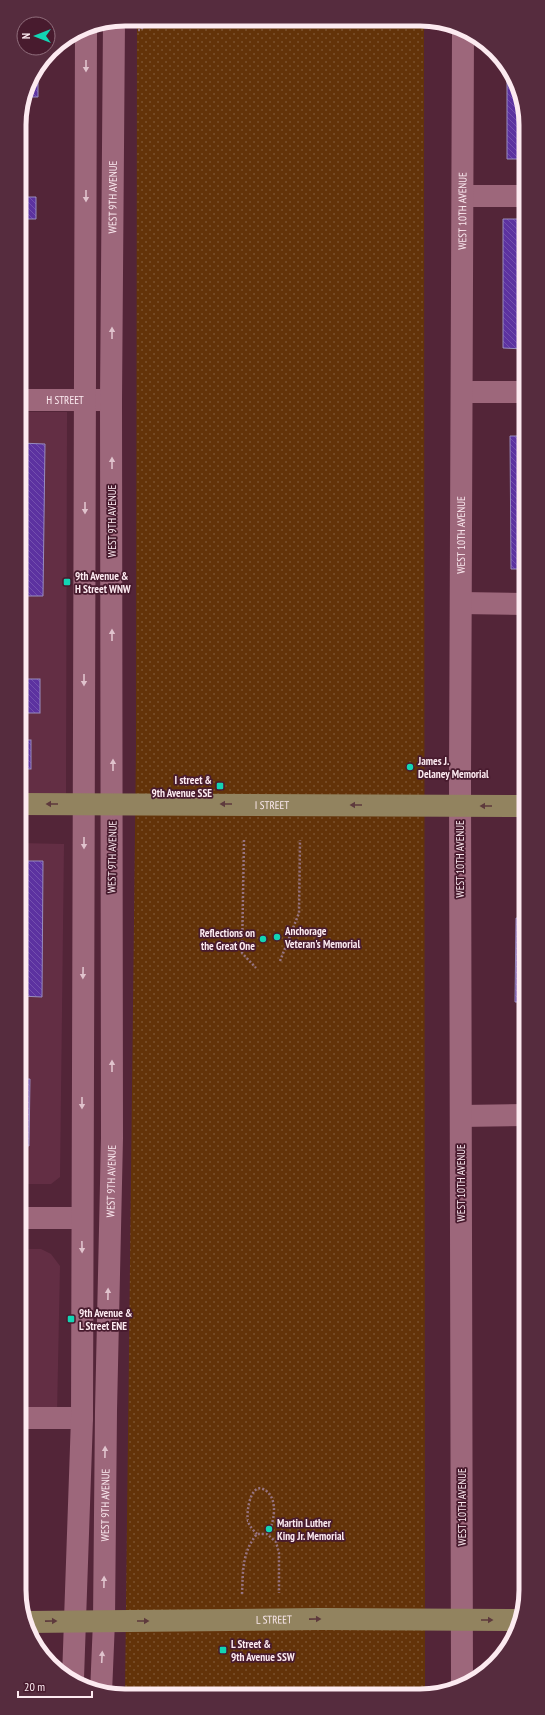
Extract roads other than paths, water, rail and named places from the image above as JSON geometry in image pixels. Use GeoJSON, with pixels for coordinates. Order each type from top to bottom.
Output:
{"type":"FeatureCollection","features":[{"type":"Feature","properties":{"kind":"main road","name":"I STREET"},"geometry":{"type":"LineString","coordinates":[[26,804],[519,806]]}},
{"type":"Feature","properties":{"kind":"main road","name":"L STREET"},"geometry":{"type":"LineString","coordinates":[[31,1622],[514,1620]]}},
{"type":"Feature","properties":{"kind":"street","name":"WEST 9TH AVENUE"},"geometry":{"type":"LineString","coordinates":[[101,1686],[104,1621],[106,1411],[112,1138],[111,858],[113,804],[111,400],[114,27]]}},
{"type":"Feature","properties":{"kind":"street"},"geometry":{"type":"LineString","coordinates":[[73,1674],[82,1418],[81,1218],[86,399],[86,34]]}},
{"type":"Feature","properties":{"kind":"street","name":"WEST 10TH AVENUE"},"geometry":{"type":"LineString","coordinates":[[462,1679],[460,805],[463,392],[463,36]]}},
{"type":"Feature","properties":{"kind":"street"},"geometry":{"type":"LineString","coordinates":[[463,196],[519,196]]}},
{"type":"Feature","properties":{"kind":"street"},"geometry":{"type":"LineString","coordinates":[[463,392],[519,392]]}},
{"type":"Feature","properties":{"kind":"street","name":"H STREET"},"geometry":{"type":"LineString","coordinates":[[26,400],[111,400]]}},
{"type":"Feature","properties":{"kind":"street"},"geometry":{"type":"LineString","coordinates":[[461,603],[519,604]]}},
{"type":"Feature","properties":{"kind":"street"},"geometry":{"type":"LineString","coordinates":[[461,1116],[519,1115]]}},
{"type":"Feature","properties":{"kind":"street"},"geometry":{"type":"LineString","coordinates":[[26,1218],[81,1218]]}},
{"type":"Feature","properties":{"kind":"street"},"geometry":{"type":"LineString","coordinates":[[26,1418],[82,1418]]}},
{"type":"Feature","properties":{"kind":"place","name":"9th Avenue & H Street WNW"},"geometry":{"type":"Point","coordinates":[67,582]}},
{"type":"Feature","properties":{"kind":"place","name":"James J. Delaney Memorial"},"geometry":{"type":"Point","coordinates":[410,767]}},
{"type":"Feature","properties":{"kind":"place","name":"I street & 9th Avenue SSE"},"geometry":{"type":"Point","coordinates":[220,786]}},
{"type":"Feature","properties":{"kind":"place","name":"Anchorage Veteran's Memorial"},"geometry":{"type":"Point","coordinates":[277,937]}},
{"type":"Feature","properties":{"kind":"place","name":"Reflections on the Great One"},"geometry":{"type":"Point","coordinates":[263,939]}},
{"type":"Feature","properties":{"kind":"place","name":"9th Avenue & L Street ENE"},"geometry":{"type":"Point","coordinates":[71,1319]}},
{"type":"Feature","properties":{"kind":"place","name":"Martin Luther King Jr. Memorial"},"geometry":{"type":"Point","coordinates":[269,1529]}},
{"type":"Feature","properties":{"kind":"place","name":"L Street & 9th Avenue SSW"},"geometry":{"type":"Point","coordinates":[223,1650]}}]}
